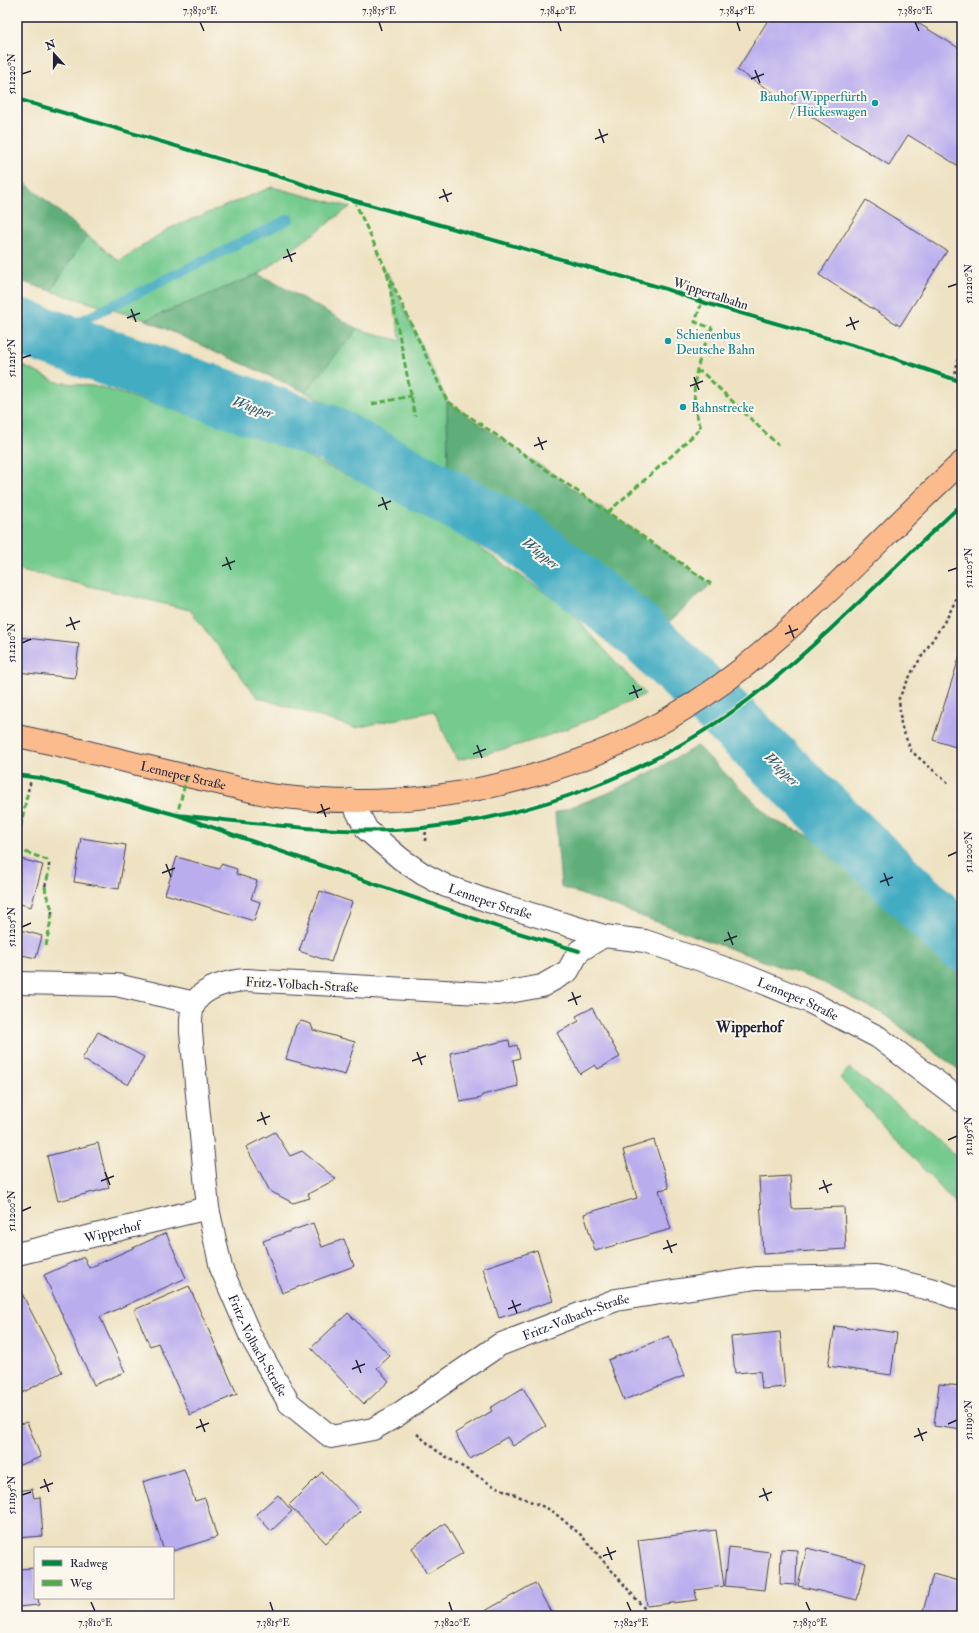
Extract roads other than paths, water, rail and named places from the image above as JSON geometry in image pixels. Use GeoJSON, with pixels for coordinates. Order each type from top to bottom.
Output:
{"type":"FeatureCollection","features":[{"type":"Feature","properties":{"kind":"main road"},"geometry":{"type":"LineString","coordinates":[[351,800],[424,798],[501,785],[541,774],[593,755],[656,725],[704,696],[743,668],[785,632],[827,595],[962,462]]}},
{"type":"Feature","properties":{"kind":"main road","name":"Lenneper Straße"},"geometry":{"type":"LineString","coordinates":[[17,736],[85,750],[187,776],[275,795],[351,800]]}},
{"type":"Feature","properties":{"kind":"street","name":"Lenneper Straße"},"geometry":{"type":"LineString","coordinates":[[351,800],[367,830],[400,859],[423,874],[446,886],[488,901],[604,936],[645,941],[742,974],[810,1002],[878,1037],[962,1101]]}},
{"type":"Feature","properties":{"kind":"street","name":"Fritz-Volbach-Straße"},"geometry":{"type":"LineString","coordinates":[[604,936],[578,951],[568,971],[542,986],[498,994],[246,980],[219,985],[202,996],[195,1003],[192,1010],[191,1032],[208,1208],[221,1268],[250,1335],[289,1403],[331,1437],[373,1429],[396,1416],[499,1345],[616,1300],[756,1278],[876,1276],[938,1291],[962,1300]]}},
{"type":"Feature","properties":{"kind":"street"},"geometry":{"type":"LineString","coordinates":[[17,983],[116,985],[195,1003]]}},
{"type":"Feature","properties":{"kind":"street","name":"Wipperhof"},"geometry":{"type":"LineString","coordinates":[[17,1254],[208,1208]]}},
{"type":"Feature","properties":{"kind":"waterway"},"geometry":{"type":"LineString","coordinates":[[48,337],[289,219]]}},
{"type":"Feature","properties":{"kind":"waterway","name":"Wupper"},"geometry":{"type":"LineString","coordinates":[[17,326],[330,434],[522,537],[642,634],[962,943]]}},
{"type":"Feature","properties":{"kind":"place","name":"Bauhof Wipperfürth / Hückeswagen"},"geometry":{"type":"Point","coordinates":[875,103]}},
{"type":"Feature","properties":{"kind":"place","name":"Schienenbus Deutsche Bahn"},"geometry":{"type":"Point","coordinates":[668,341]}},
{"type":"Feature","properties":{"kind":"place","name":"Bahnstrecke"},"geometry":{"type":"Point","coordinates":[683,407]}},
{"type":"Feature","properties":{"kind":"district","name":"Wipperhof"},"geometry":{"type":"Point","coordinates":[749,1027]}}]}
